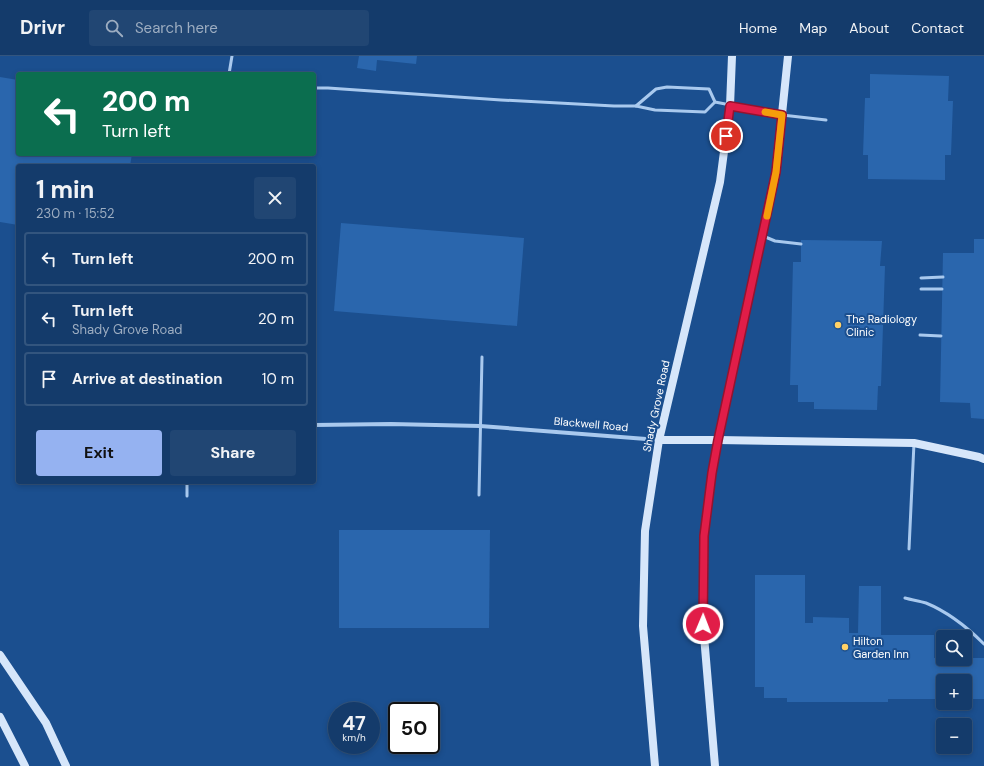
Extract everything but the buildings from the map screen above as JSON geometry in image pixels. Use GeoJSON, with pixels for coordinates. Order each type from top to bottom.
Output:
{"type":"FeatureCollection","features":[{"type":"Feature","properties":{"kind":"main road","name":"Shady Grove Road"},"geometry":{"type":"LineString","coordinates":[[655,766],[643,626],[645,531],[658,440],[720,182],[730,106],[732,56]]}},
{"type":"Feature","properties":{"kind":"main road"},"geometry":{"type":"LineString","coordinates":[[715,766],[703,624],[704,536],[718,440],[776,172],[788,56]]}},
{"type":"Feature","properties":{"kind":"main road","name":"Blackwell Road"},"geometry":{"type":"LineString","coordinates":[[658,440],[914,443],[984,459]]}},
{"type":"Feature","properties":{"kind":"main road"},"geometry":{"type":"LineString","coordinates":[[0,655],[46,723],[66,766]]}},
{"type":"Feature","properties":{"kind":"main road"},"geometry":{"type":"LineString","coordinates":[[0,717],[25,766]]}},
{"type":"Feature","properties":{"kind":"street","name":"Blackwell Road"},"geometry":{"type":"LineString","coordinates":[[316,425],[391,424],[480,426],[658,440]]}},
{"type":"Feature","properties":{"kind":"lane"},"geometry":{"type":"LineString","coordinates":[[229,72],[232,56]]}},
{"type":"Feature","properties":{"kind":"lane"},"geometry":{"type":"LineString","coordinates":[[636,106],[656,89],[667,87],[709,89],[715,102]]}},
{"type":"Feature","properties":{"kind":"lane"},"geometry":{"type":"LineString","coordinates":[[316,88],[501,100],[636,106],[655,110],[705,112],[715,102]]}},
{"type":"Feature","properties":{"kind":"lane"},"geometry":{"type":"LineString","coordinates":[[715,102],[782,115],[826,120]]}},
{"type":"Feature","properties":{"kind":"lane"},"geometry":{"type":"LineString","coordinates":[[763,236],[775,241],[801,244]]}},
{"type":"Feature","properties":{"kind":"lane"},"geometry":{"type":"LineString","coordinates":[[921,278],[943,277]]}},
{"type":"Feature","properties":{"kind":"lane"},"geometry":{"type":"LineString","coordinates":[[921,289],[942,289]]}},
{"type":"Feature","properties":{"kind":"lane"},"geometry":{"type":"LineString","coordinates":[[920,335],[942,336]]}},
{"type":"Feature","properties":{"kind":"lane"},"geometry":{"type":"LineString","coordinates":[[479,495],[482,357]]}},
{"type":"Feature","properties":{"kind":"lane"},"geometry":{"type":"LineString","coordinates":[[909,549],[914,443]]}},
{"type":"Feature","properties":{"kind":"lane"},"geometry":{"type":"LineString","coordinates":[[187,484],[187,496]]}},
{"type":"Feature","properties":{"kind":"lane"},"geometry":{"type":"LineString","coordinates":[[905,598],[926,603],[951,616],[973,633],[984,644]]}},
{"type":"Feature","properties":{"kind":"slow traffic"},"geometry":{"type":"LineString","coordinates":[[765,112],[782,115],[776,172],[767,216]]}},
{"type":"Feature","properties":{"kind":"place","name":"The Radiology Clinic"},"geometry":{"type":"Point","coordinates":[838,325]}},
{"type":"Feature","properties":{"kind":"place","name":"Hilton Garden Inn"},"geometry":{"type":"Point","coordinates":[845,647]}},
{"type":"Feature","properties":{"kind":"route"},"geometry":{"type":"LineString","coordinates":[[703,624],[704,536],[712,473],[776,172],[782,115],[730,106],[726,136]]}}]}
